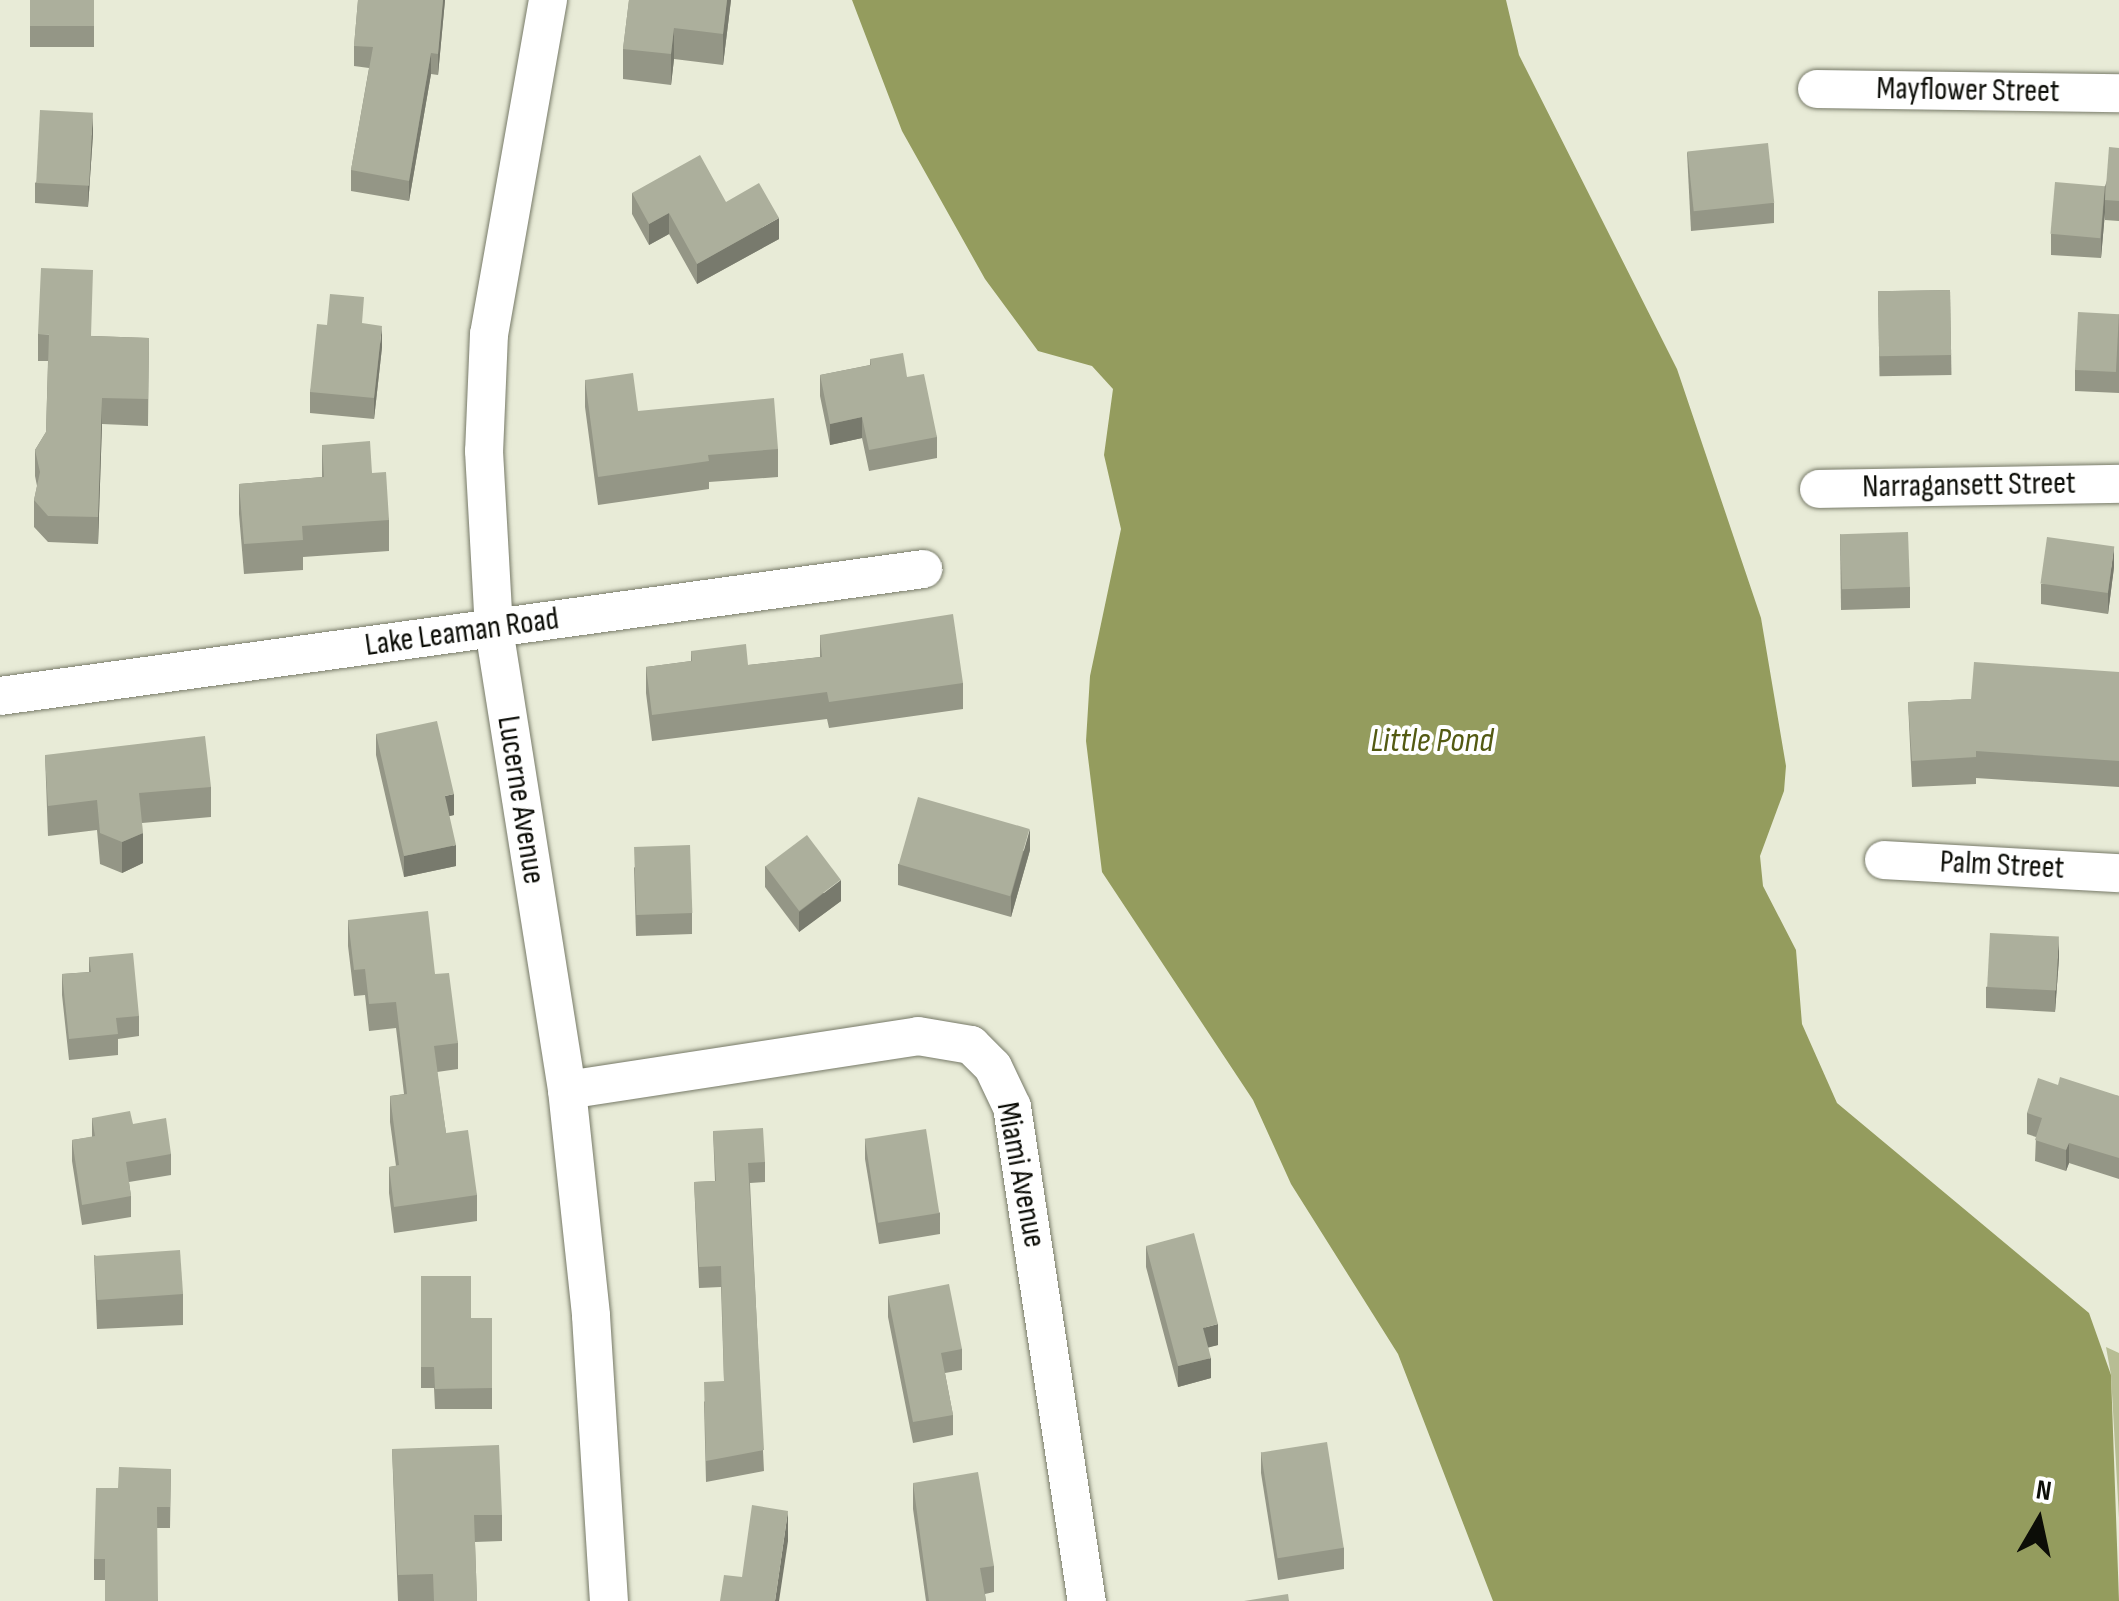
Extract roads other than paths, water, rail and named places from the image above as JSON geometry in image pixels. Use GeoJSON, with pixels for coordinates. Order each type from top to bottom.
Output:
{"type":"FeatureCollection","features":[{"type":"Feature","properties":{"kind":"street","name":"Lucerne Avenue"},"geometry":{"type":"LineString","coordinates":[[548,0],[489,334],[484,451],[494,628],[567,1090],[591,1316],[609,1601]]}},
{"type":"Feature","properties":{"kind":"street","name":"Mayflower Street"},"geometry":{"type":"LineString","coordinates":[[1817,89],[2119,92]]}},
{"type":"Feature","properties":{"kind":"street","name":"Narragansett Street"},"geometry":{"type":"LineString","coordinates":[[1819,489],[2119,484]]}},
{"type":"Feature","properties":{"kind":"street","name":"Lake Leaman Road"},"geometry":{"type":"LineString","coordinates":[[0,696],[923,569]]}},
{"type":"Feature","properties":{"kind":"street","name":"Palm Street"},"geometry":{"type":"LineString","coordinates":[[1884,860],[2119,873]]}},
{"type":"Feature","properties":{"kind":"street","name":"Miami Avenue"},"geometry":{"type":"LineString","coordinates":[[567,1090],[918,1036],[971,1045],[993,1067],[1012,1107],[1088,1601]]}},
{"type":"Feature","properties":{"kind":"water","name":"Little Pond"},"geometry":{"type":"Polygon","coordinates":[[[852,0],[1506,0],[1519,55],[1677,369],[1761,618],[1786,766],[1784,791],[1760,856],[1763,886],[1796,950],[1802,1024],[1837,1103],[2089,1313],[2111,1375],[2119,1601],[1493,1601],[1398,1354],[1291,1184],[1253,1100],[1102,872],[1086,741],[1090,676],[1121,529],[1104,455],[1113,389],[1092,366],[1038,351],[985,279],[902,131],[852,0]]]}}]}
